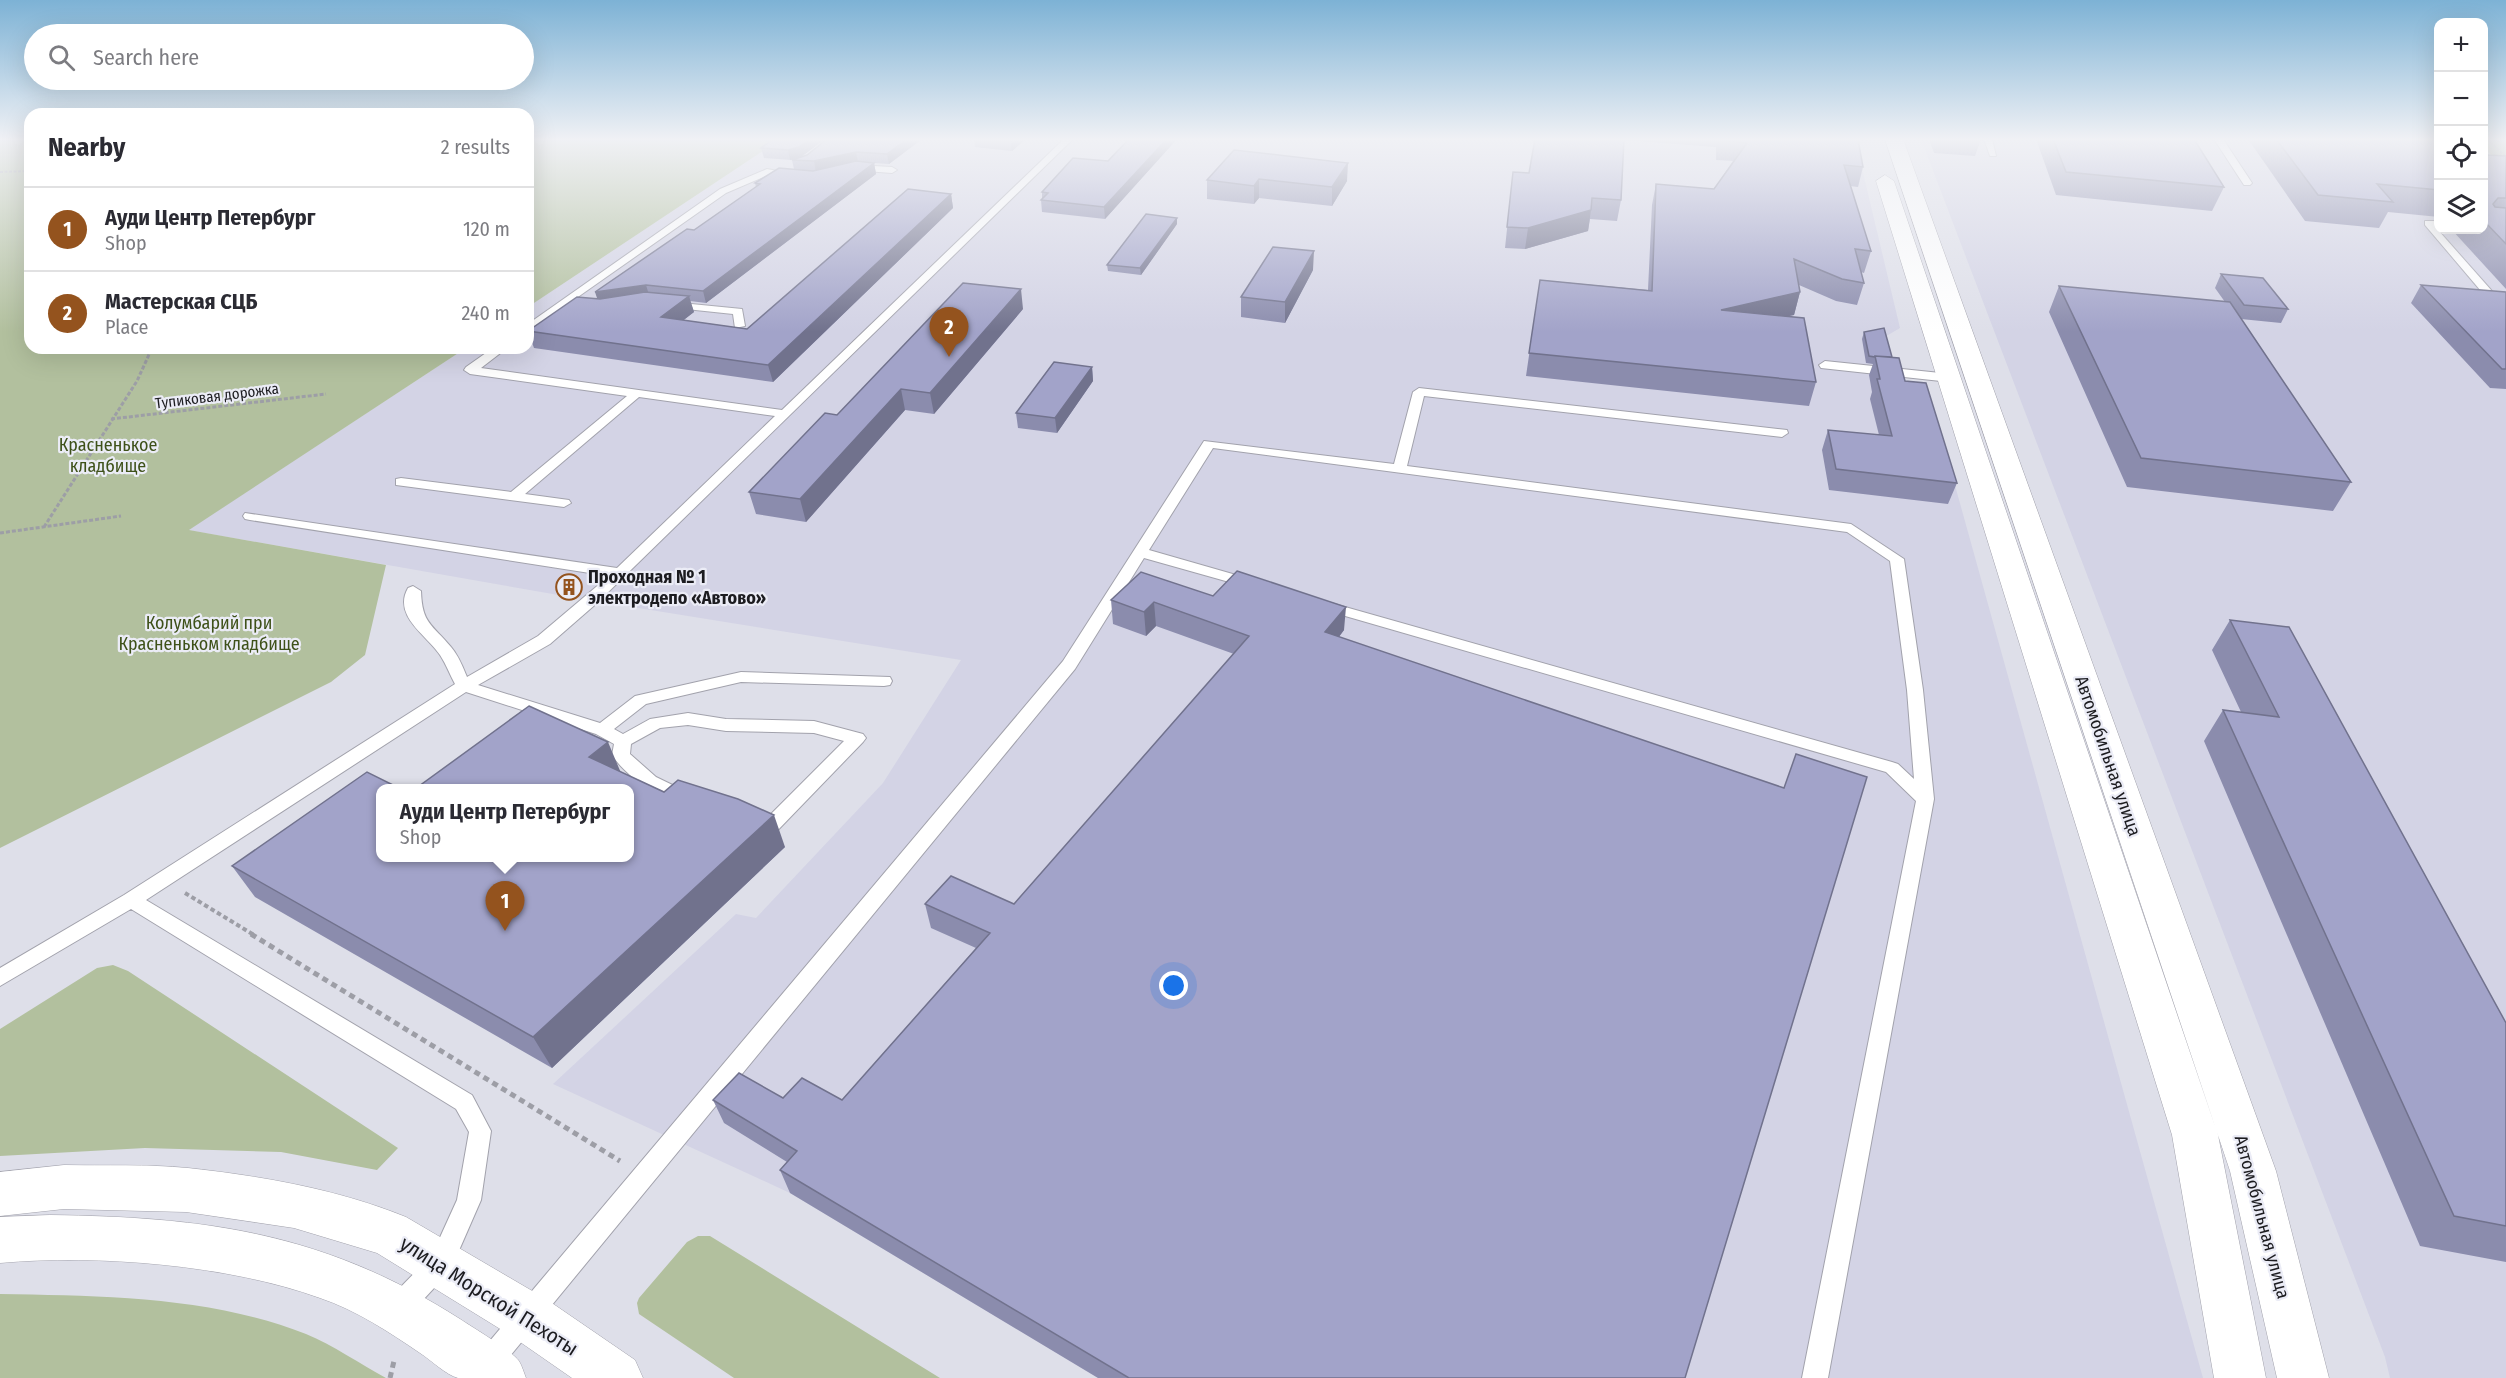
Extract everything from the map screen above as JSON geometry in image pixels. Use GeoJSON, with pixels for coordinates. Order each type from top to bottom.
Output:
{"type":"FeatureCollection","features":[{"type":"Feature","properties":{"kind":"main road","name":"Автомобильная улица"},"geometry":{"type":"LineString","coordinates":[[1894,203],[2194,1135],[2240,1378]]}},
{"type":"Feature","properties":{"kind":"main road","name":"Автомобильная улица"},"geometry":{"type":"LineString","coordinates":[[1916,203],[2253,1171],[2303,1378]]}},
{"type":"Feature","properties":{"kind":"main road","name":"улица Морской Пехоты"},"geometry":{"type":"LineString","coordinates":[[0,1194],[64,1187],[186,1190],[294,1206],[389,1233],[528,1317],[617,1378]]}},
{"type":"Feature","properties":{"kind":"main road"},"geometry":{"type":"LineString","coordinates":[[0,1240],[31,1236],[148,1241],[257,1255],[347,1284],[398,1309],[492,1373]]}},
{"type":"Feature","properties":{"kind":"lane"},"geometry":{"type":"LineString","coordinates":[[534,325],[706,203]]}},
{"type":"Feature","properties":{"kind":"lane"},"geometry":{"type":"LineString","coordinates":[[0,978],[131,900],[464,686],[544,640],[620,573],[1002,203]]}},
{"type":"Feature","properties":{"kind":"lane"},"geometry":{"type":"LineString","coordinates":[[2438,234],[2496,302],[2506,303]]}},
{"type":"Feature","properties":{"kind":"lane"},"geometry":{"type":"LineString","coordinates":[[661,304],[738,311],[739,326]]}},
{"type":"Feature","properties":{"kind":"lane"},"geometry":{"type":"LineString","coordinates":[[560,306],[583,308]]}},
{"type":"Feature","properties":{"kind":"lane"},"geometry":{"type":"LineString","coordinates":[[493,354],[470,370],[784,414]]}},
{"type":"Feature","properties":{"kind":"lane"},"geometry":{"type":"LineString","coordinates":[[1825,365],[1950,378]]}},
{"type":"Feature","properties":{"kind":"lane"},"geometry":{"type":"LineString","coordinates":[[1400,469],[1419,392],[1782,433]]}},
{"type":"Feature","properties":{"kind":"lane"},"geometry":{"type":"LineString","coordinates":[[513,496],[636,393]]}},
{"type":"Feature","properties":{"kind":"lane"},"geometry":{"type":"LineString","coordinates":[[492,1373],[528,1317],[1069,665],[1209,444],[1851,528],[1897,559],[1915,690],[1926,799],[1815,1378]]}},
{"type":"Feature","properties":{"kind":"lane"},"geometry":{"type":"LineString","coordinates":[[401,482],[564,503]]}},
{"type":"Feature","properties":{"kind":"lane"},"geometry":{"type":"LineString","coordinates":[[250,516],[620,573]]}},
{"type":"Feature","properties":{"kind":"lane"},"geometry":{"type":"LineString","coordinates":[[1140,552],[1266,588]]}},
{"type":"Feature","properties":{"kind":"lane"},"geometry":{"type":"LineString","coordinates":[[413,591],[414,612],[423,629],[446,651],[464,686],[602,730],[623,741]]}},
{"type":"Feature","properties":{"kind":"lane"},"geometry":{"type":"LineString","coordinates":[[1311,602],[1892,768],[1926,799]]}},
{"type":"Feature","properties":{"kind":"lane"},"geometry":{"type":"LineString","coordinates":[[602,730],[641,700],[741,677],[884,681]]}},
{"type":"Feature","properties":{"kind":"lane"},"geometry":{"type":"LineString","coordinates":[[623,741],[656,723],[688,719],[726,725],[814,727],[856,738],[769,827],[738,817]]}},
{"type":"Feature","properties":{"kind":"lane"},"geometry":{"type":"LineString","coordinates":[[623,741],[621,755],[633,770],[665,792],[696,803]]}},
{"type":"Feature","properties":{"kind":"lane"},"geometry":{"type":"LineString","coordinates":[[131,900],[464,1102],[480,1131],[469,1200],[441,1263],[398,1309]]}},
{"type":"Feature","properties":{"kind":"path"},"geometry":{"type":"LineString","coordinates":[[44,527],[137,381],[149,354]]}},
{"type":"Feature","properties":{"kind":"path","name":"Тупиковая дорожка"},"geometry":{"type":"LineString","coordinates":[[111,419],[326,394]]}},
{"type":"Feature","properties":{"kind":"path"},"geometry":{"type":"LineString","coordinates":[[0,533],[121,516]]}},
{"type":"Feature","properties":{"kind":"path"},"geometry":{"type":"LineString","coordinates":[[163,879],[626,1165]]}},
{"type":"Feature","properties":{"kind":"path"},"geometry":{"type":"LineString","coordinates":[[390,1378],[394,1361]]}},
{"type":"Feature","properties":{"kind":"shaded area"},"geometry":{"type":"Polygon","coordinates":[[[684,203],[1870,203],[1900,328],[1883,338],[1898,388],[1931,399],[2203,1378],[1098,1378],[790,1193],[553,1084],[736,914],[756,918],[883,783],[961,660],[570,597],[188,530],[457,354],[534,354],[534,303],[684,203]]]}},
{"type":"Feature","properties":{"kind":"shaded area"},"geometry":{"type":"Polygon","coordinates":[[[1945,203],[2434,203],[2434,234],[2488,234],[2488,203],[2506,203],[2506,1378],[2390,1378],[2385,1357],[1945,203]]]}},
{"type":"Feature","properties":{"kind":"green space"},"geometry":{"type":"Polygon","coordinates":[[[0,203],[24,203],[24,354],[457,354],[189,530],[386,565],[365,655],[331,682],[0,848],[0,203]]]}},
{"type":"Feature","properties":{"kind":"green space"},"geometry":{"type":"Polygon","coordinates":[[[534,203],[684,203],[534,303],[534,203]]]}},
{"type":"Feature","properties":{"kind":"green space"},"geometry":{"type":"Polygon","coordinates":[[[113,965],[128,971],[398,1148],[377,1170],[281,1152],[145,1148],[0,1156],[0,1029],[97,968],[113,965]]]}},
{"type":"Feature","properties":{"kind":"green space"},"geometry":{"type":"Polygon","coordinates":[[[698,1236],[710,1236],[940,1378],[734,1378],[639,1314],[637,1303],[639,1298],[687,1242],[698,1236]]]}},
{"type":"Feature","properties":{"kind":"green space"},"geometry":{"type":"Polygon","coordinates":[[[0,1294],[155,1300],[232,1312],[269,1321],[316,1338],[386,1378],[0,1378],[0,1294]]]}},
{"type":"Feature","properties":{"kind":"building"},"geometry":{"type":"Polygon","coordinates":[[[732,203],[820,203],[703,291],[646,285],[595,292],[687,229],[694,230],[732,203]]]}},
{"type":"Feature","properties":{"kind":"building"},"geometry":{"type":"Polygon","coordinates":[[[892,203],[941,203],[768,365],[534,332],[534,327],[577,297],[600,299],[645,292],[689,296],[661,317],[747,329],[892,203]]]}},
{"type":"Feature","properties":{"kind":"building"},"geometry":{"type":"Polygon","coordinates":[[[1071,203],[1107,203],[1104,207],[1071,203]]]}},
{"type":"Feature","properties":{"kind":"building"},"geometry":{"type":"Polygon","coordinates":[[[1510,203],[1592,203],[1591,210],[1528,228],[1507,227],[1510,203]]]}},
{"type":"Feature","properties":{"kind":"building"},"geometry":{"type":"Polygon","coordinates":[[[1655,203],[1856,203],[1871,251],[1855,249],[1864,283],[1842,279],[1794,259],[1800,292],[1721,310],[1804,318],[1816,382],[1529,353],[1540,280],[1652,291],[1655,203]]]}},
{"type":"Feature","properties":{"kind":"building"},"geometry":{"type":"Polygon","coordinates":[[[2488,203],[2494,203],[2495,207],[2506,208],[2506,244],[2488,225],[2488,203]]]}},
{"type":"Feature","properties":{"kind":"building"},"geometry":{"type":"Polygon","coordinates":[[[1146,214],[1177,218],[1140,268],[1107,265],[1146,214]]]}},
{"type":"Feature","properties":{"kind":"building"},"geometry":{"type":"Polygon","coordinates":[[[1273,247],[1314,251],[1285,302],[1241,297],[1273,247]]]}},
{"type":"Feature","properties":{"kind":"building"},"geometry":{"type":"Polygon","coordinates":[[[2221,274],[2263,278],[2288,309],[2244,305],[2221,274]]]}},
{"type":"Feature","properties":{"kind":"building"},"geometry":{"type":"Polygon","coordinates":[[[963,283],[1021,289],[930,393],[901,389],[800,499],[749,492],[825,413],[837,415],[963,283]]]}},
{"type":"Feature","properties":{"kind":"building"},"geometry":{"type":"Polygon","coordinates":[[[2421,285],[2506,292],[2506,369],[2502,369],[2421,285]]]}},
{"type":"Feature","properties":{"kind":"building"},"geometry":{"type":"Polygon","coordinates":[[[2059,286],[2230,302],[2351,482],[2141,458],[2059,286]]]}},
{"type":"Feature","properties":{"kind":"building"},"geometry":{"type":"Polygon","coordinates":[[[1884,328],[1892,357],[1869,356],[1864,332],[1884,328]]]}},
{"type":"Feature","properties":{"kind":"building"},"geometry":{"type":"Polygon","coordinates":[[[1875,356],[1899,358],[1905,381],[1926,383],[1957,483],[1836,469],[1828,430],[1892,436],[1877,379],[1880,379],[1875,356]]]}},
{"type":"Feature","properties":{"kind":"building"},"geometry":{"type":"Polygon","coordinates":[[[1054,362],[1092,367],[1055,418],[1016,413],[1054,362]]]}},
{"type":"Feature","properties":{"kind":"building"},"geometry":{"type":"Polygon","coordinates":[[[1237,571],[1346,607],[1325,632],[1784,788],[1796,754],[1867,777],[1685,1378],[1129,1378],[780,1170],[797,1151],[713,1100],[739,1073],[783,1098],[802,1078],[842,1100],[990,933],[925,904],[951,876],[1014,904],[1249,636],[1154,602],[1144,612],[1111,600],[1141,572],[1213,596],[1237,571]]]}},
{"type":"Feature","properties":{"kind":"building"},"geometry":{"type":"Polygon","coordinates":[[[2230,620],[2289,627],[2506,1023],[2506,1226],[2454,1216],[2223,710],[2279,717],[2230,620]]]}},
{"type":"Feature","properties":{"kind":"building"},"geometry":{"type":"Polygon","coordinates":[[[529,706],[608,742],[589,757],[664,792],[678,780],[738,799],[774,815],[533,1037],[232,866],[367,772],[391,784],[376,784],[376,862],[634,862],[634,784],[422,784],[529,706]]]}},
{"type":"Feature","properties":{"kind":"place","name":"Мастерская СЦБ"},"geometry":{"type":"Point","coordinates":[949,357]}},
{"type":"Feature","properties":{"kind":"place","name":"Проходная № 1 электродепо «Автово»"},"geometry":{"type":"Point","coordinates":[569,587]}},
{"type":"Feature","properties":{"kind":"place","name":"Ауди Центр Петербург"},"geometry":{"type":"Point","coordinates":[505,931]}},
{"type":"Feature","properties":{"kind":"park label","name":"Красненькое кладбище"},"geometry":{"type":"Point","coordinates":[108,455]}},
{"type":"Feature","properties":{"kind":"park label","name":"Колумбарий при Красненьком кладбище"},"geometry":{"type":"Point","coordinates":[209,633]}}]}
